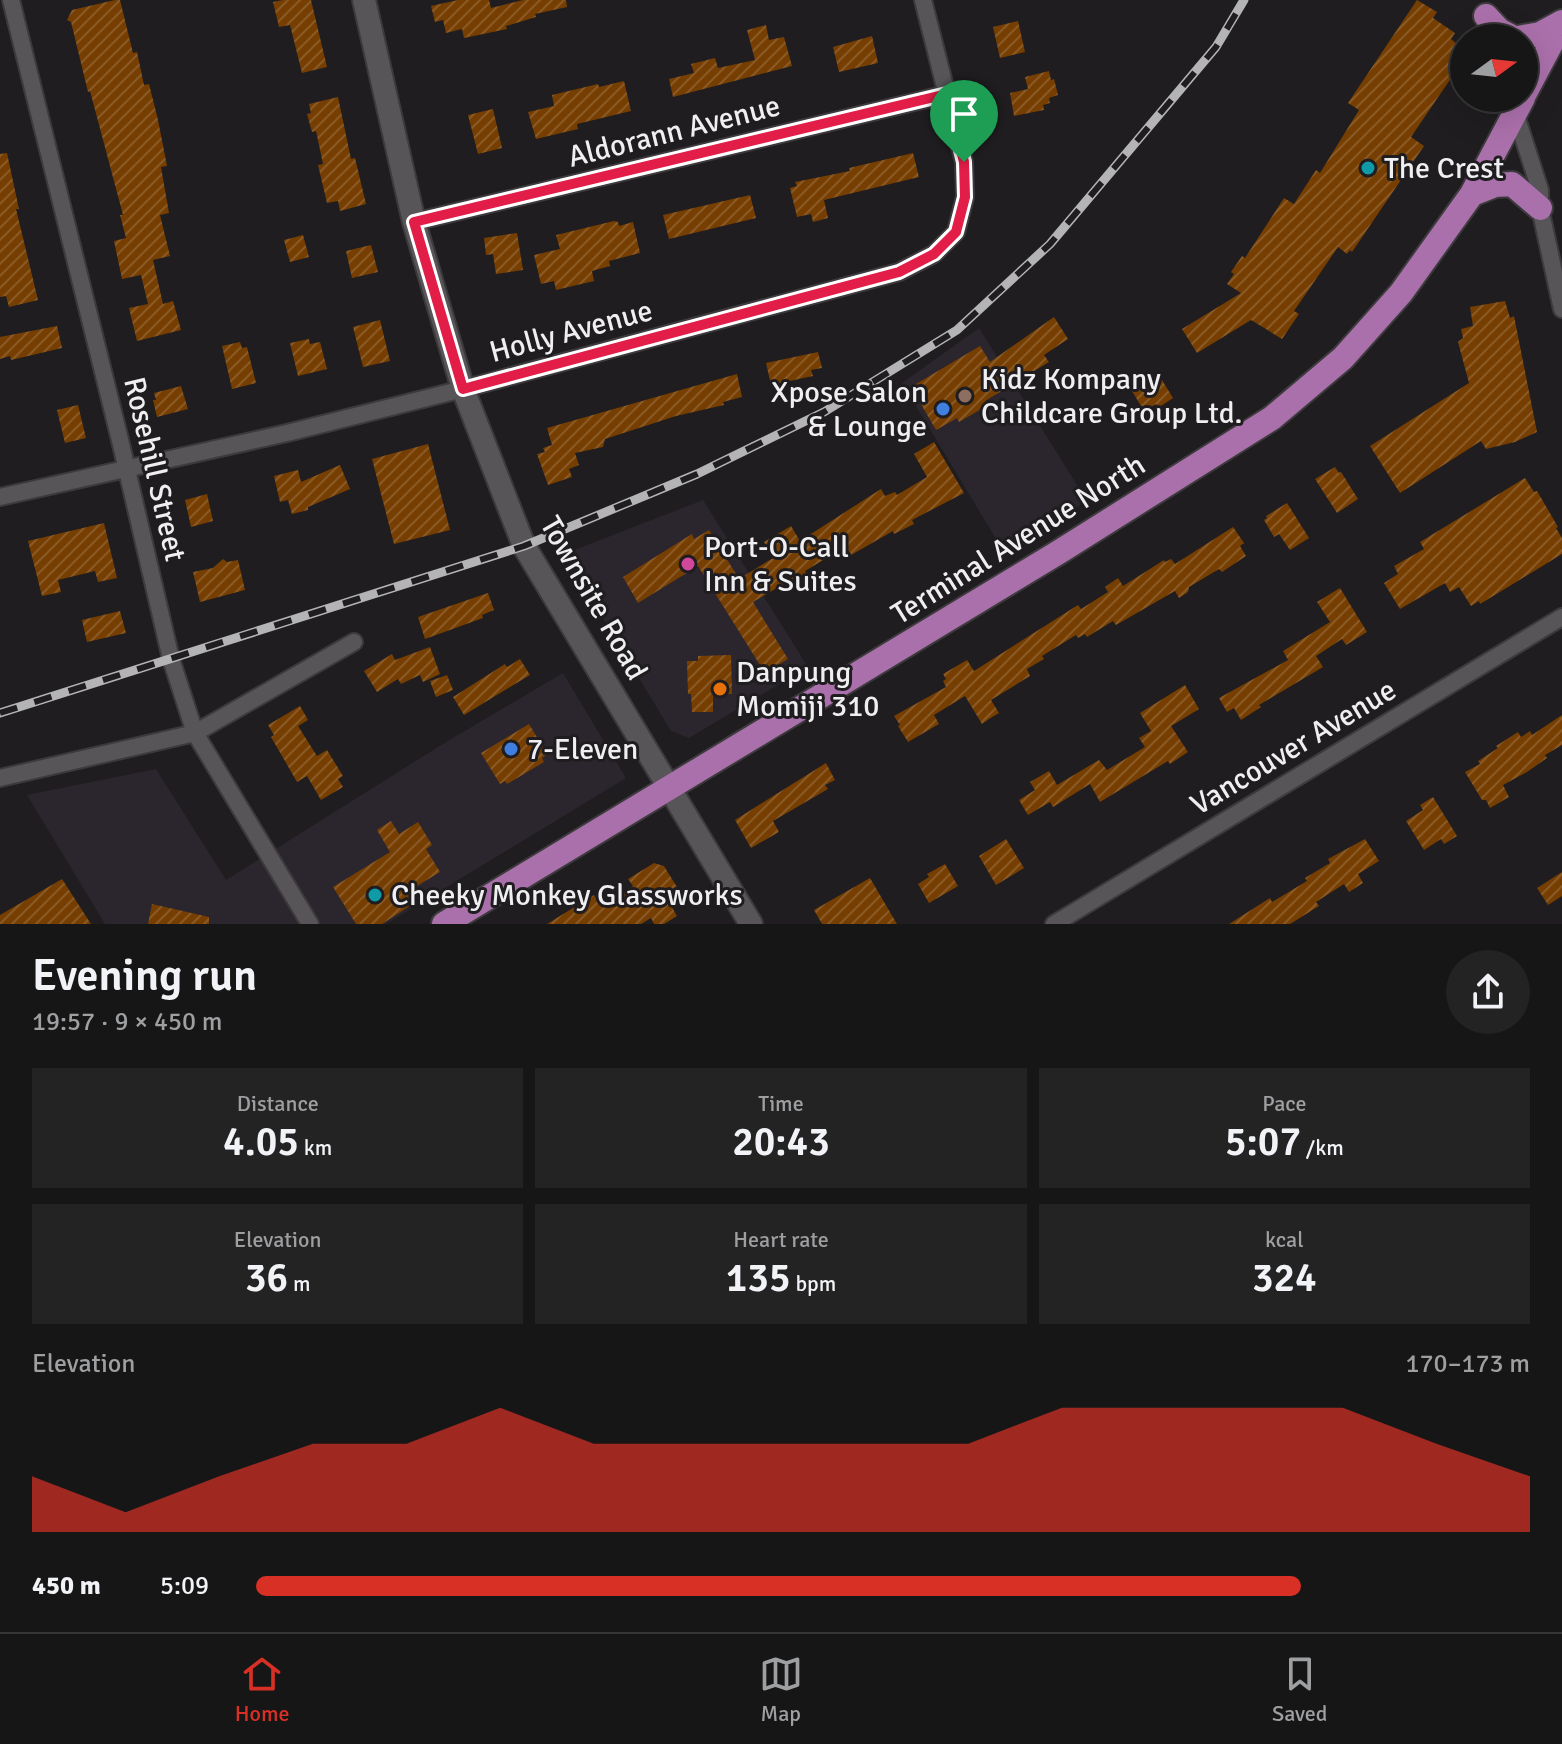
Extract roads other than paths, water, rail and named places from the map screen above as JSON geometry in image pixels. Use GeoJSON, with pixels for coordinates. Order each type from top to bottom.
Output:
{"type":"FeatureCollection","features":[{"type":"Feature","properties":{"kind":"main road"},"geometry":{"type":"LineString","coordinates":[[1538,34],[1562,22]]}},
{"type":"Feature","properties":{"kind":"main road","name":"Terminal Avenue North"},"geometry":{"type":"LineString","coordinates":[[1538,65],[1562,22]]}},
{"type":"Feature","properties":{"kind":"main road","name":"Terminal Avenue North"},"geometry":{"type":"LineString","coordinates":[[444,924],[1059,552],[1272,418],[1343,358],[1401,293],[1472,194],[1513,112]]}},
{"type":"Feature","properties":{"kind":"main road"},"geometry":{"type":"LineString","coordinates":[[1472,194],[1495,185],[1512,184],[1540,208]]}},
{"type":"Feature","properties":{"kind":"street","name":"Rosehill Street"},"geometry":{"type":"LineString","coordinates":[[11,0],[127,467],[171,659],[195,733],[310,924]]}},
{"type":"Feature","properties":{"kind":"street","name":"Townsite Road"},"geometry":{"type":"LineString","coordinates":[[364,0],[414,222],[463,389],[524,546],[751,924]]}},
{"type":"Feature","properties":{"kind":"street"},"geometry":{"type":"LineString","coordinates":[[923,0],[947,94]]}},
{"type":"Feature","properties":{"kind":"street","name":"Holly Avenue"},"geometry":{"type":"LineString","coordinates":[[0,497],[287,433],[463,389],[899,272],[934,254],[956,232],[965,197],[964,162],[947,94]]}},
{"type":"Feature","properties":{"kind":"street","name":"Aldorann Avenue"},"geometry":{"type":"LineString","coordinates":[[414,222],[947,94]]}},
{"type":"Feature","properties":{"kind":"street"},"geometry":{"type":"LineString","coordinates":[[1521,112],[1540,190],[1540,208],[1562,309]]}},
{"type":"Feature","properties":{"kind":"street","name":"Vancouver Avenue"},"geometry":{"type":"LineString","coordinates":[[1054,924],[1562,617]]}},
{"type":"Feature","properties":{"kind":"street"},"geometry":{"type":"LineString","coordinates":[[0,778],[195,733],[354,642]]}},
{"type":"Feature","properties":{"kind":"railway"},"geometry":{"type":"LineString","coordinates":[[0,713],[524,546],[697,474],[824,412],[957,330],[1050,244],[1216,47],[1244,0]]}},
{"type":"Feature","properties":{"kind":"place","name":"The Crest"},"geometry":{"type":"Point","coordinates":[1368,168]}},
{"type":"Feature","properties":{"kind":"place","name":"Kidz Kompany Childcare Group Ltd."},"geometry":{"type":"Point","coordinates":[965,396]}},
{"type":"Feature","properties":{"kind":"place","name":"Xpose Salon & Lounge"},"geometry":{"type":"Point","coordinates":[943,409]}},
{"type":"Feature","properties":{"kind":"place","name":"Port-O-Call Inn & Suites"},"geometry":{"type":"Point","coordinates":[688,564]}},
{"type":"Feature","properties":{"kind":"place","name":"Danpung Momiji 310"},"geometry":{"type":"Point","coordinates":[720,689]}},
{"type":"Feature","properties":{"kind":"place","name":"7-Eleven"},"geometry":{"type":"Point","coordinates":[511,749]}},
{"type":"Feature","properties":{"kind":"place","name":"Cheeky Monkey Glassworks"},"geometry":{"type":"Point","coordinates":[375,895]}}]}
